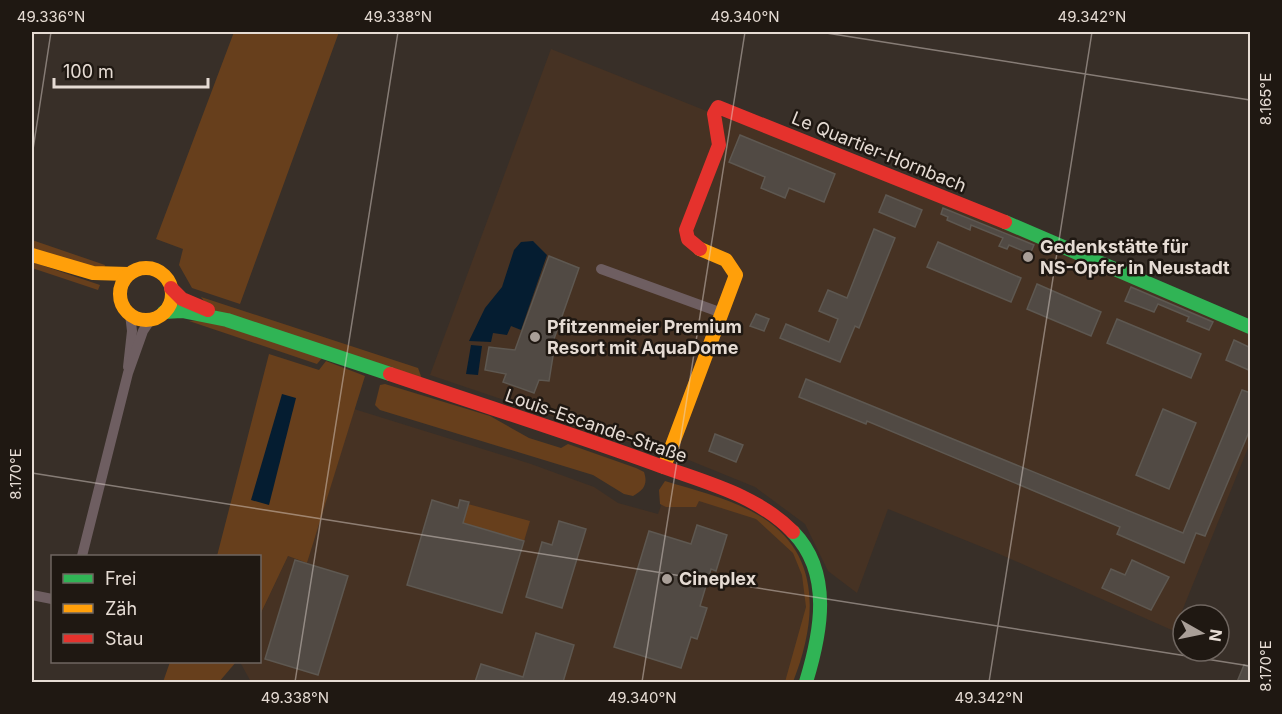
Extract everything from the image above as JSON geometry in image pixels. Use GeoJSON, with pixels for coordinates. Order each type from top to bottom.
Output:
{"type":"FeatureCollection","features":[{"type":"Feature","properties":{"kind":"street","name":"Le Quartier-Hornbach"},"geometry":{"type":"LineString","coordinates":[[664,467],[735,275],[734,266],[728,260],[692,246],[687,240],[686,230],[719,145],[714,114],[718,107],[978,211],[1251,327]]}},
{"type":"Feature","properties":{"kind":"street"},"geometry":{"type":"LineString","coordinates":[[32,255],[68,267],[108,286],[120,296]]}},
{"type":"Feature","properties":{"kind":"street"},"geometry":{"type":"LineString","coordinates":[[68,267],[108,275],[128,274],[140,268],[153,269],[164,276],[171,288],[171,299],[143,331],[128,373],[82,555]]}},
{"type":"Feature","properties":{"kind":"street"},"geometry":{"type":"LineString","coordinates":[[601,269],[722,313]]}},
{"type":"Feature","properties":{"kind":"street"},"geometry":{"type":"LineString","coordinates":[[128,274],[122,284],[120,296],[124,308],[140,319],[157,315]]}},
{"type":"Feature","properties":{"kind":"street","name":"Louis-Escande-Straße"},"geometry":{"type":"LineString","coordinates":[[171,288],[182,298],[227,320]]}},
{"type":"Feature","properties":{"kind":"street","name":"Louis-Escande-Straße"},"geometry":{"type":"LineString","coordinates":[[157,315],[182,311],[227,320],[664,467],[754,501],[785,523],[801,543],[818,577],[822,609],[820,641],[806,682]]}},
{"type":"Feature","properties":{"kind":"street"},"geometry":{"type":"LineString","coordinates":[[128,373],[132,331],[130,314]]}},
{"type":"Feature","properties":{"kind":"street"},"geometry":{"type":"LineString","coordinates":[[32,595],[51,599]]}},
{"type":"Feature","properties":{"kind":"shaded area"},"geometry":{"type":"Polygon","coordinates":[[[234,32],[339,32],[240,304],[192,288],[179,265],[183,249],[156,239],[234,32]]]}},
{"type":"Feature","properties":{"kind":"shaded area"},"geometry":{"type":"Polygon","coordinates":[[[551,49],[714,114],[987,209],[1250,321],[1250,443],[1185,603],[1171,603],[1171,630],[997,553],[888,509],[857,593],[828,571],[805,524],[755,487],[669,452],[577,429],[563,420],[430,375],[551,49]]]}},
{"type":"Feature","properties":{"kind":"shaded area"},"geometry":{"type":"Polygon","coordinates":[[[32,240],[105,265],[104,270],[32,249],[32,240]]]}},
{"type":"Feature","properties":{"kind":"shaded area"},"geometry":{"type":"Polygon","coordinates":[[[32,262],[100,285],[98,290],[32,268],[32,262]]]}},
{"type":"Feature","properties":{"kind":"shaded area"},"geometry":{"type":"Polygon","coordinates":[[[201,297],[418,368],[422,379],[210,309],[201,297]]]}},
{"type":"Feature","properties":{"kind":"shaded area"},"geometry":{"type":"Polygon","coordinates":[[[207,320],[322,358],[317,364],[189,321],[207,320]]]}},
{"type":"Feature","properties":{"kind":"shaded area"},"geometry":{"type":"Polygon","coordinates":[[[269,354],[319,370],[326,361],[365,376],[307,563],[288,556],[261,613],[261,555],[217,555],[269,354]]]}},
{"type":"Feature","properties":{"kind":"shaded area"},"geometry":{"type":"Polygon","coordinates":[[[385,384],[490,416],[529,438],[561,448],[568,444],[636,468],[644,472],[646,480],[644,486],[633,496],[624,494],[593,475],[380,410],[375,405],[380,385],[385,384]]]}},
{"type":"Feature","properties":{"kind":"shaded area"},"geometry":{"type":"Polygon","coordinates":[[[354,409],[531,464],[594,487],[618,503],[658,514],[668,487],[760,518],[794,551],[803,572],[809,597],[791,682],[251,682],[241,663],[261,663],[261,613],[288,556],[307,563],[354,409]]]}},
{"type":"Feature","properties":{"kind":"shaded area"},"geometry":{"type":"Polygon","coordinates":[[[665,481],[720,498],[751,511],[775,526],[791,544],[803,564],[810,610],[807,633],[793,682],[785,682],[806,607],[802,575],[793,553],[756,519],[699,501],[696,507],[666,507],[660,504],[659,490],[665,481]]]}},
{"type":"Feature","properties":{"kind":"shaded area"},"geometry":{"type":"Polygon","coordinates":[[[468,504],[530,521],[524,541],[463,523],[468,504]]]}},
{"type":"Feature","properties":{"kind":"shaded area"},"geometry":{"type":"Polygon","coordinates":[[[170,663],[235,663],[219,682],[163,682],[170,663]]]}},
{"type":"Feature","properties":{"kind":"water"},"geometry":{"type":"Polygon","coordinates":[[[533,241],[547,255],[521,330],[511,326],[507,335],[493,333],[491,342],[469,341],[485,308],[502,287],[514,250],[521,242],[533,241]]]}},
{"type":"Feature","properties":{"kind":"water"},"geometry":{"type":"Polygon","coordinates":[[[471,345],[482,346],[478,375],[466,374],[471,345]]]}},
{"type":"Feature","properties":{"kind":"water"},"geometry":{"type":"Polygon","coordinates":[[[282,394],[296,398],[269,505],[251,500],[282,394]]]}},
{"type":"Feature","properties":{"kind":"building"},"geometry":{"type":"Polygon","coordinates":[[[740,135],[835,174],[824,202],[789,188],[785,198],[761,188],[765,177],[729,162],[740,135]]]}},
{"type":"Feature","properties":{"kind":"building"},"geometry":{"type":"Polygon","coordinates":[[[886,195],[922,210],[915,227],[879,212],[886,195]]]}},
{"type":"Feature","properties":{"kind":"building"},"geometry":{"type":"Polygon","coordinates":[[[943,208],[1034,245],[1030,254],[1009,245],[1007,249],[999,246],[1003,238],[971,225],[970,230],[947,220],[948,217],[941,214],[943,208]]]}},
{"type":"Feature","properties":{"kind":"building"},"geometry":{"type":"Polygon","coordinates":[[[874,229],[895,238],[859,328],[855,326],[840,362],[780,338],[786,324],[829,342],[838,319],[819,311],[828,290],[847,298],[874,229]]]}},
{"type":"Feature","properties":{"kind":"building"},"geometry":{"type":"Polygon","coordinates":[[[938,242],[1021,278],[1011,302],[927,267],[938,242]]]}},
{"type":"Feature","properties":{"kind":"building"},"geometry":{"type":"Polygon","coordinates":[[[549,256],[579,268],[548,356],[553,356],[549,381],[539,380],[534,393],[503,382],[506,374],[485,370],[489,347],[515,350],[549,256]]]}},
{"type":"Feature","properties":{"kind":"building"},"geometry":{"type":"Polygon","coordinates":[[[1037,284],[1101,312],[1091,336],[1027,309],[1037,284]]]}},
{"type":"Feature","properties":{"kind":"building"},"geometry":{"type":"Polygon","coordinates":[[[1131,287],[1213,322],[1209,330],[1187,321],[1189,317],[1158,304],[1154,312],[1125,301],[1131,287]]]}},
{"type":"Feature","properties":{"kind":"building"},"geometry":{"type":"Polygon","coordinates":[[[756,314],[769,319],[764,331],[750,326],[756,314]]]}},
{"type":"Feature","properties":{"kind":"building"},"geometry":{"type":"Polygon","coordinates":[[[1117,319],[1201,354],[1191,378],[1107,343],[1117,319]]]}},
{"type":"Feature","properties":{"kind":"building"},"geometry":{"type":"Polygon","coordinates":[[[1234,340],[1251,348],[1251,371],[1226,360],[1234,340]]]}},
{"type":"Feature","properties":{"kind":"building"},"geometry":{"type":"Polygon","coordinates":[[[806,379],[1183,533],[1242,390],[1251,393],[1251,427],[1205,536],[1196,533],[1184,563],[1117,534],[1120,527],[867,421],[866,424],[799,397],[806,379]]]}},
{"type":"Feature","properties":{"kind":"building"},"geometry":{"type":"Polygon","coordinates":[[[1163,409],[1196,423],[1169,489],[1136,475],[1163,409]]]}},
{"type":"Feature","properties":{"kind":"building"},"geometry":{"type":"Polygon","coordinates":[[[715,434],[743,445],[736,462],[709,451],[715,434]]]}},
{"type":"Feature","properties":{"kind":"building"},"geometry":{"type":"Polygon","coordinates":[[[432,500],[458,508],[460,500],[469,502],[463,523],[524,541],[502,613],[407,585],[432,500]]]}},
{"type":"Feature","properties":{"kind":"building"},"geometry":{"type":"Polygon","coordinates":[[[559,521],[586,529],[562,608],[526,597],[542,542],[552,545],[559,521]]]}},
{"type":"Feature","properties":{"kind":"building"},"geometry":{"type":"Polygon","coordinates":[[[697,525],[727,535],[716,571],[711,569],[700,606],[707,608],[697,639],[691,637],[681,668],[614,647],[649,531],[691,544],[697,525]]]}},
{"type":"Feature","properties":{"kind":"building"},"geometry":{"type":"Polygon","coordinates":[[[295,560],[348,576],[318,675],[265,659],[295,560]]]}},
{"type":"Feature","properties":{"kind":"building"},"geometry":{"type":"Polygon","coordinates":[[[1132,560],[1169,577],[1151,610],[1102,588],[1111,569],[1125,575],[1132,560]]]}},
{"type":"Feature","properties":{"kind":"building"},"geometry":{"type":"Polygon","coordinates":[[[536,633],[574,645],[563,682],[475,682],[481,664],[523,677],[536,633]]]}},
{"type":"Feature","properties":{"kind":"building"},"geometry":{"type":"Polygon","coordinates":[[[1244,665],[1251,668],[1251,682],[1237,682],[1244,665]]]}},
{"type":"Feature","properties":{"kind":"traffic: fast"},"geometry":{"type":"LineString","coordinates":[[1005,222],[1250,327]]}},
{"type":"Feature","properties":{"kind":"traffic: fast"},"geometry":{"type":"LineString","coordinates":[[164,312],[182,311],[227,320],[390,374]]}},
{"type":"Feature","properties":{"kind":"traffic: fast"},"geometry":{"type":"LineString","coordinates":[[793,532],[806,548],[819,585],[819,624],[806,682]]}},
{"type":"Feature","properties":{"kind":"traffic: slow"},"geometry":{"type":"LineString","coordinates":[[664,467],[736,275],[726,260],[700,249]]}},
{"type":"Feature","properties":{"kind":"traffic: slow"},"geometry":{"type":"LineString","coordinates":[[32,255],[93,273],[128,274]]}},
{"type":"Feature","properties":{"kind":"traffic: slow"},"geometry":{"type":"LineString","coordinates":[[146,268],[156,270],[164,276],[170,284],[172,294],[170,304],[164,312],[156,318],[146,320],[136,318],[128,312],[122,304],[120,294],[122,284],[128,276],[136,270],[146,268]]}},
{"type":"Feature","properties":{"kind":"traffic: jam"},"geometry":{"type":"LineString","coordinates":[[700,249],[688,239],[686,230],[719,145],[714,114],[718,107],[1005,222]]}},
{"type":"Feature","properties":{"kind":"traffic: jam"},"geometry":{"type":"LineString","coordinates":[[171,288],[182,299],[208,310]]}},
{"type":"Feature","properties":{"kind":"traffic: jam"},"geometry":{"type":"LineString","coordinates":[[390,374],[728,490],[763,508],[793,532]]}},
{"type":"Feature","properties":{"kind":"place","name":"Gedenkstätte für NS-Opfer in Neustadt"},"geometry":{"type":"Point","coordinates":[1028,257]}},
{"type":"Feature","properties":{"kind":"place","name":"Pfitzenmeier Premium Resort mit AquaDome"},"geometry":{"type":"Point","coordinates":[535,337]}},
{"type":"Feature","properties":{"kind":"place","name":"Cineplex"},"geometry":{"type":"Point","coordinates":[667,579]}}]}
